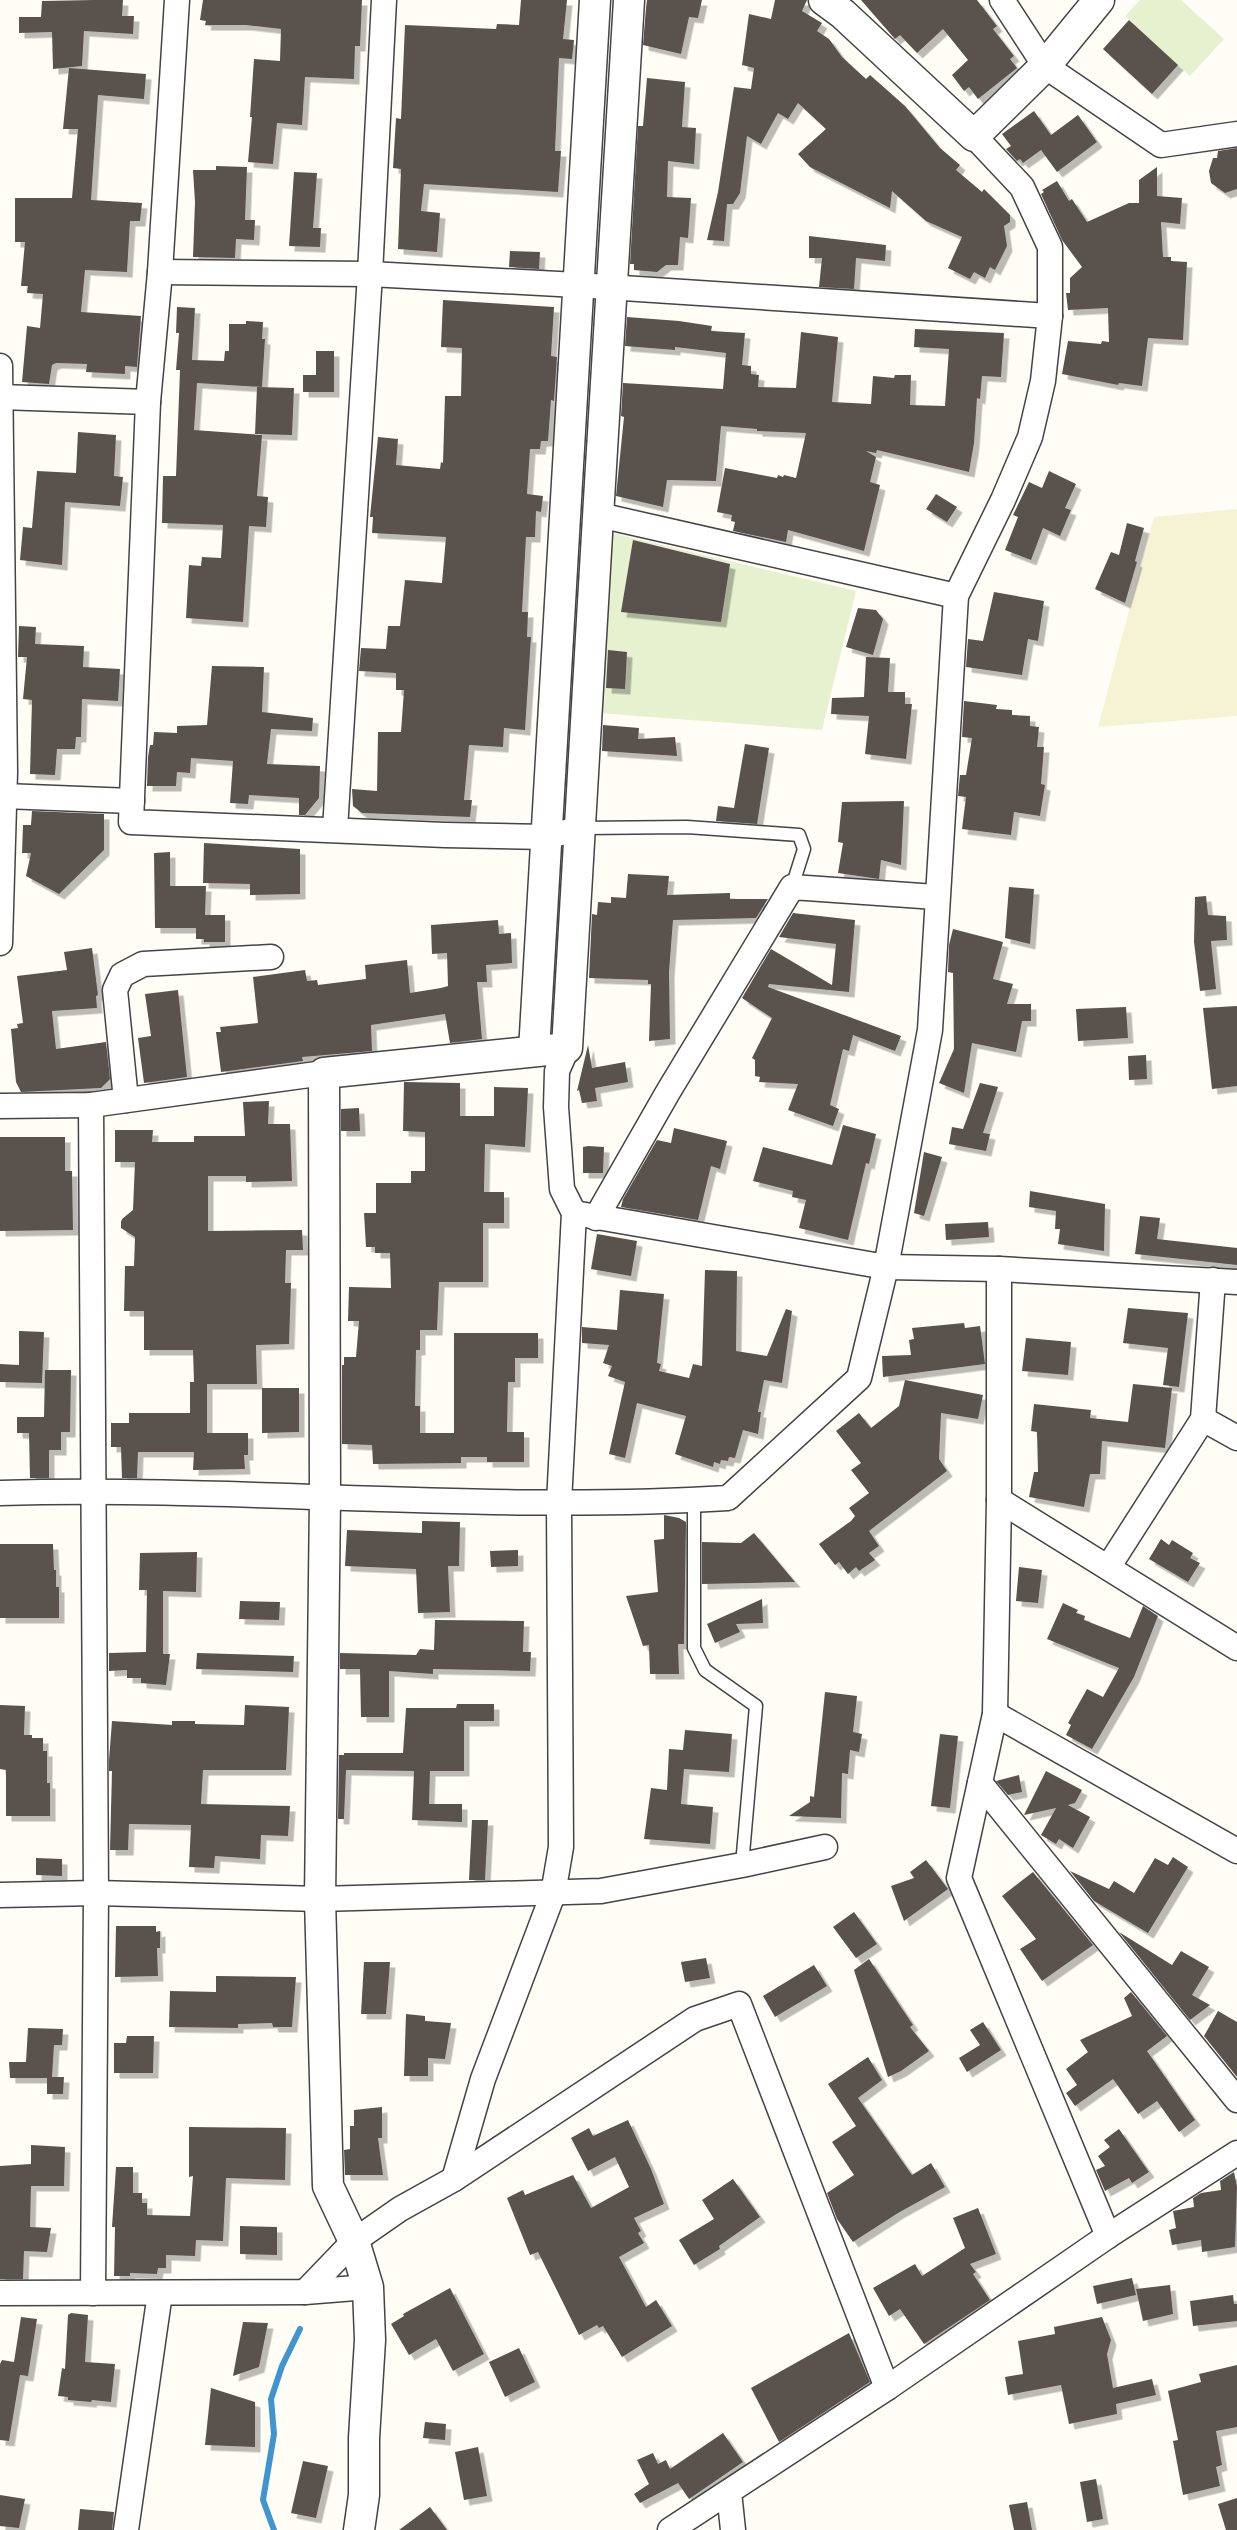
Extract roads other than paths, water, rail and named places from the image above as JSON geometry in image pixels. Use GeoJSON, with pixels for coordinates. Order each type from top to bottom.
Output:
{"type":"FeatureCollection","features":[{"type":"Feature","properties":{"kind":"street"},"geometry":{"type":"LineString","coordinates":[[177,0],[160,272],[148,402],[131,822],[546,837],[581,828]]}},
{"type":"Feature","properties":{"kind":"street"},"geometry":{"type":"LineString","coordinates":[[335,829],[370,274],[384,0]]}},
{"type":"Feature","properties":{"kind":"street"},"geometry":{"type":"LineString","coordinates":[[534,1051],[595,0]]}},
{"type":"Feature","properties":{"kind":"street"},"geometry":{"type":"LineString","coordinates":[[629,0],[610,287],[599,515],[567,1048],[557,1071],[556,1107],[562,1189],[585,1215],[886,1267],[999,1269],[1237,1281]]}},
{"type":"Feature","properties":{"kind":"street"},"geometry":{"type":"LineString","coordinates":[[0,1493],[95,1490],[325,1499],[559,1503],[728,1498],[859,1378],[886,1267],[930,1030],[936,897],[956,596],[1003,500],[1030,437],[1043,381],[1050,316],[1050,247],[1022,187],[974,136],[843,14],[824,0]]}},
{"type":"Feature","properties":{"kind":"street"},"geometry":{"type":"LineString","coordinates":[[1002,0],[1045,66],[1161,145],[1237,134]]}},
{"type":"Feature","properties":{"kind":"street"},"geometry":{"type":"LineString","coordinates":[[974,136],[1045,66],[1099,0]]}},
{"type":"Feature","properties":{"kind":"street"},"geometry":{"type":"LineString","coordinates":[[160,272],[370,274],[610,287],[1050,316]]}},
{"type":"Feature","properties":{"kind":"street"},"geometry":{"type":"LineString","coordinates":[[0,366],[4,796],[0,943]]}},
{"type":"Feature","properties":{"kind":"street"},"geometry":{"type":"LineString","coordinates":[[1,397],[148,402]]}},
{"type":"Feature","properties":{"kind":"street"},"geometry":{"type":"LineString","coordinates":[[599,515],[956,596]]}},
{"type":"Feature","properties":{"kind":"street"},"geometry":{"type":"LineString","coordinates":[[4,796],[132,801]]}},
{"type":"Feature","properties":{"kind":"street"},"geometry":{"type":"LineString","coordinates":[[454,2180],[483,2079],[553,1894],[561,1847],[559,1503],[585,1215],[668,1092],[792,887],[936,897]]}},
{"type":"Feature","properties":{"kind":"street"},"geometry":{"type":"LineString","coordinates":[[126,1100],[115,990],[122,975],[143,964],[272,957]]}},
{"type":"Feature","properties":{"kind":"street"},"geometry":{"type":"LineString","coordinates":[[0,1106],[91,1105],[324,1073],[567,1048]]}},
{"type":"Feature","properties":{"kind":"street"},"geometry":{"type":"LineString","coordinates":[[324,1073],[325,1499],[320,1899],[328,2186],[354,2241],[368,2288],[370,2340],[364,2438],[364,2495],[359,2530]]}},
{"type":"Feature","properties":{"kind":"street"},"geometry":{"type":"LineString","coordinates":[[91,1105],[96,1893],[93,2293]]}},
{"type":"Feature","properties":{"kind":"street"},"geometry":{"type":"LineString","coordinates":[[999,1269],[999,1500],[995,1714],[959,1878],[1108,2236]]}},
{"type":"Feature","properties":{"kind":"street"},"geometry":{"type":"LineString","coordinates":[[1109,1566],[1203,1419],[1213,1280]]}},
{"type":"Feature","properties":{"kind":"street"},"geometry":{"type":"LineString","coordinates":[[1203,1419],[1237,1438]]}},
{"type":"Feature","properties":{"kind":"street"},"geometry":{"type":"LineString","coordinates":[[999,1500],[1109,1566],[1237,1648]]}},
{"type":"Feature","properties":{"kind":"street"},"geometry":{"type":"LineString","coordinates":[[995,1714],[1237,1851]]}},
{"type":"Feature","properties":{"kind":"street"},"geometry":{"type":"LineString","coordinates":[[981,1784],[1237,2100]]}},
{"type":"Feature","properties":{"kind":"street"},"geometry":{"type":"LineString","coordinates":[[0,1895],[96,1893],[320,1899],[601,1892],[825,1847]]}},
{"type":"Feature","properties":{"kind":"street"},"geometry":{"type":"LineString","coordinates":[[305,2292],[354,2241],[400,2209],[454,2180],[695,2019],[739,2004],[887,2388]]}},
{"type":"Feature","properties":{"kind":"street"},"geometry":{"type":"LineString","coordinates":[[670,2530],[887,2388],[1108,2236],[1237,2153]]}},
{"type":"Feature","properties":{"kind":"street"},"geometry":{"type":"LineString","coordinates":[[0,2293],[305,2292],[368,2288]]}},
{"type":"Feature","properties":{"kind":"street"},"geometry":{"type":"LineString","coordinates":[[126,2530],[160,2293]]}},
{"type":"Feature","properties":{"kind":"street"},"geometry":{"type":"LineString","coordinates":[[729,2492],[733,2530]]}},
{"type":"Feature","properties":{"kind":"lane"},"geometry":{"type":"LineString","coordinates":[[581,828],[687,827],[799,835],[804,849],[792,887]]}},
{"type":"Feature","properties":{"kind":"lane"},"geometry":{"type":"LineString","coordinates":[[694,1500],[694,1648],[705,1670],[756,1706],[742,1865]]}},
{"type":"Feature","properties":{"kind":"waterway"},"geometry":{"type":"LineString","coordinates":[[274,2530],[263,2500],[274,2434],[271,2399],[282,2366],[300,2329]]}}]}
